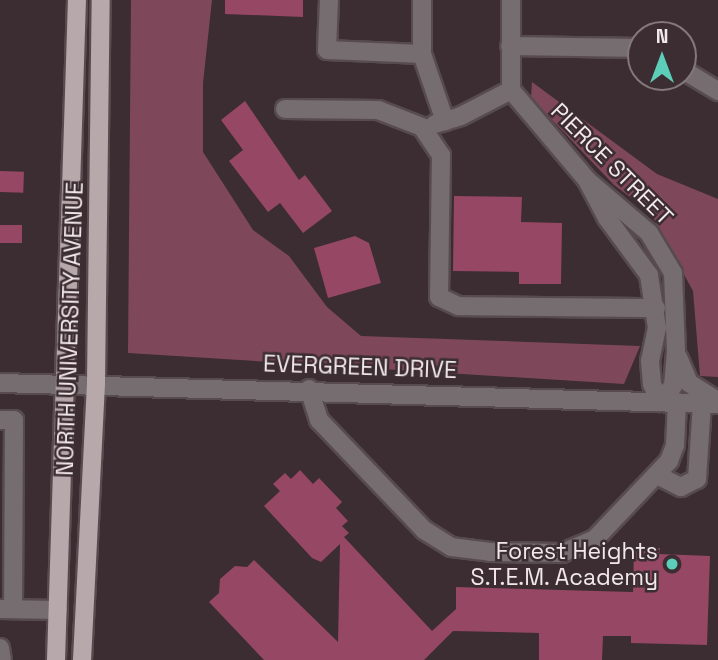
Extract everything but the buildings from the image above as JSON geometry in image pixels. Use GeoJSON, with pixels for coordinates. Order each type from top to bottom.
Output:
{"type":"FeatureCollection","features":[{"type":"Feature","properties":{"kind":"main road","name":"NORTH UNIVERSITY AVENUE"},"geometry":{"type":"LineString","coordinates":[[56,660],[77,0]]}},
{"type":"Feature","properties":{"kind":"main road","name":"NORTH UNIVERSITY AVENUE"},"geometry":{"type":"LineString","coordinates":[[82,660],[96,383],[101,0]]}},
{"type":"Feature","properties":{"kind":"street"},"geometry":{"type":"LineString","coordinates":[[329,0],[327,51],[422,54]]}},
{"type":"Feature","properties":{"kind":"street"},"geometry":{"type":"LineString","coordinates":[[422,0],[422,54],[445,121]]}},
{"type":"Feature","properties":{"kind":"street"},"geometry":{"type":"LineString","coordinates":[[422,127],[445,121],[511,90],[511,0]]}},
{"type":"Feature","properties":{"kind":"street"},"geometry":{"type":"LineString","coordinates":[[510,46],[627,48]]}},
{"type":"Feature","properties":{"kind":"street"},"geometry":{"type":"LineString","coordinates":[[697,78],[718,91]]}},
{"type":"Feature","properties":{"kind":"street","name":"PIERCE STREET"},"geometry":{"type":"LineString","coordinates":[[511,90],[587,180],[632,216],[665,256],[677,293],[676,352],[673,386],[668,402]]}},
{"type":"Feature","properties":{"kind":"street"},"geometry":{"type":"LineString","coordinates":[[285,109],[378,110],[422,127],[441,155],[439,297],[458,306],[656,308]]}},
{"type":"Feature","properties":{"kind":"street"},"geometry":{"type":"LineString","coordinates":[[309,389],[319,420],[332,435],[425,530],[463,550],[573,551],[594,539],[657,475],[672,454],[668,402],[652,384],[650,361],[656,308],[641,260],[607,218],[587,180]]}},
{"type":"Feature","properties":{"kind":"street"},"geometry":{"type":"LineString","coordinates":[[657,475],[681,487],[697,479],[713,403],[689,383],[676,352]]}},
{"type":"Feature","properties":{"kind":"street"},"geometry":{"type":"LineString","coordinates":[[615,400],[644,379],[650,361]]}},
{"type":"Feature","properties":{"kind":"street","name":"EVERGREEN DRIVE"},"geometry":{"type":"LineString","coordinates":[[0,383],[96,383],[713,403]]}},
{"type":"Feature","properties":{"kind":"street"},"geometry":{"type":"LineString","coordinates":[[0,420],[14,420],[7,609],[58,610]]}},
{"type":"Feature","properties":{"kind":"shaded area"},"geometry":{"type":"Polygon","coordinates":[[[131,0],[212,0],[203,83],[203,152],[253,230],[289,256],[327,307],[361,336],[640,346],[624,384],[128,353],[131,0]]]}},
{"type":"Feature","properties":{"kind":"shaded area"},"geometry":{"type":"Polygon","coordinates":[[[532,82],[657,174],[718,199],[718,377],[700,376],[693,291],[650,212],[614,185],[531,98],[532,82]]]}},
{"type":"Feature","properties":{"kind":"place","name":"Forest Heights S.T.E.M. Academy"},"geometry":{"type":"Point","coordinates":[672,564]}}]}
